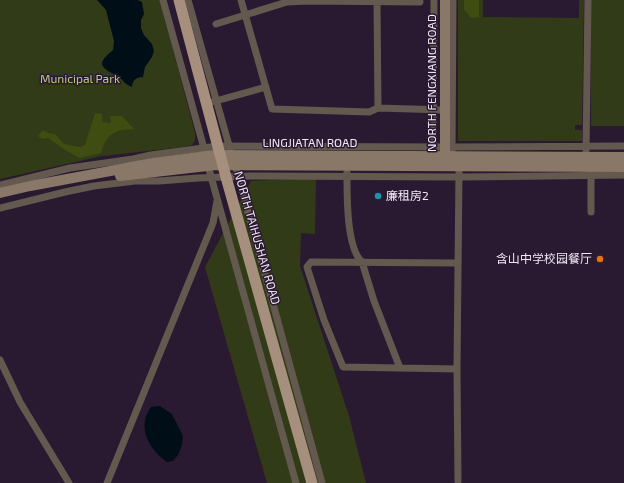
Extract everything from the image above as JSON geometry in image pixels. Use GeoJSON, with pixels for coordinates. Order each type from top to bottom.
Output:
{"type":"FeatureCollection","features":[{"type":"Feature","properties":{"kind":"main road","name":"NORTH TAIHUSHAN ROAD"},"geometry":{"type":"LineString","coordinates":[[172,0],[213,156],[305,483]]}},
{"type":"Feature","properties":{"kind":"main road","name":"NORTH TAIHUSHAN ROAD"},"geometry":{"type":"LineString","coordinates":[[179,0],[212,102],[213,156]]}},
{"type":"Feature","properties":{"kind":"main road","name":"NORTH FENGXIANG ROAD"},"geometry":{"type":"LineString","coordinates":[[445,0],[445,110],[450,158]]}},
{"type":"Feature","properties":{"kind":"main road","name":"LINGJIATAN ROAD"},"geometry":{"type":"LineString","coordinates":[[232,155],[347,165],[433,156]]}},
{"type":"Feature","properties":{"kind":"main road","name":"LINGJIATAN ROAD"},"geometry":{"type":"LineString","coordinates":[[0,200],[31,192],[213,156]]}},
{"type":"Feature","properties":{"kind":"main road","name":"LINGJIATAN ROAD"},"geometry":{"type":"LineString","coordinates":[[0,193],[153,163],[213,156],[433,156],[450,158],[587,161],[624,157]]}},
{"type":"Feature","properties":{"kind":"main road","name":"LINGJIATAN ROAD"},"geometry":{"type":"LineString","coordinates":[[587,161],[624,167]]}},
{"type":"Feature","properties":{"kind":"main road","name":"NORTH TAIHUSHAN ROAD"},"geometry":{"type":"LineString","coordinates":[[219,177],[312,483]]}},
{"type":"Feature","properties":{"kind":"street"},"geometry":{"type":"LineString","coordinates":[[163,0],[213,156]]}},
{"type":"Feature","properties":{"kind":"street"},"geometry":{"type":"LineString","coordinates":[[188,0],[212,102],[232,155],[322,483]]}},
{"type":"Feature","properties":{"kind":"street"},"geometry":{"type":"LineString","coordinates":[[241,0],[272,109],[369,112],[378,108],[445,110]]}},
{"type":"Feature","properties":{"kind":"street"},"geometry":{"type":"LineString","coordinates":[[216,24],[287,2],[307,0],[420,2]]}},
{"type":"Feature","properties":{"kind":"street"},"geometry":{"type":"LineString","coordinates":[[433,177],[434,0]]}},
{"type":"Feature","properties":{"kind":"street"},"geometry":{"type":"LineString","coordinates":[[453,0],[450,158],[456,177],[458,262],[458,481]]}},
{"type":"Feature","properties":{"kind":"street"},"geometry":{"type":"LineString","coordinates":[[588,0],[587,161],[591,212]]}},
{"type":"Feature","properties":{"kind":"street"},"geometry":{"type":"LineString","coordinates":[[378,1],[378,108]]}},
{"type":"Feature","properties":{"kind":"street"},"geometry":{"type":"LineString","coordinates":[[212,102],[266,87]]}},
{"type":"Feature","properties":{"kind":"street"},"geometry":{"type":"LineString","coordinates":[[0,208],[94,186],[135,181],[159,182],[238,176],[456,177],[587,161],[624,146]]}},
{"type":"Feature","properties":{"kind":"street"},"geometry":{"type":"LineString","coordinates":[[0,185],[70,168],[232,155]]}},
{"type":"Feature","properties":{"kind":"street"},"geometry":{"type":"LineString","coordinates":[[450,158],[587,161],[624,176]]}},
{"type":"Feature","properties":{"kind":"street"},"geometry":{"type":"LineString","coordinates":[[347,165],[349,229],[358,258],[362,262],[374,301],[400,368]]}},
{"type":"Feature","properties":{"kind":"street"},"geometry":{"type":"LineString","coordinates":[[107,483],[213,223],[218,199],[219,177]]}},
{"type":"Feature","properties":{"kind":"street"},"geometry":{"type":"LineString","coordinates":[[218,199],[296,483]]}},
{"type":"Feature","properties":{"kind":"street"},"geometry":{"type":"LineString","coordinates":[[457,369],[343,368],[324,320],[307,267],[310,262],[458,262]]}},
{"type":"Feature","properties":{"kind":"street"},"geometry":{"type":"LineString","coordinates":[[0,360],[20,402],[69,483]]}},
{"type":"Feature","properties":{"kind":"green space","name":"Municipal Park"},"geometry":{"type":"Polygon","coordinates":[[[0,0],[160,0],[195,133],[195,140],[192,145],[102,156],[0,179],[0,0]]]}},
{"type":"Feature","properties":{"kind":"green space"},"geometry":{"type":"Polygon","coordinates":[[[458,0],[483,0],[483,17],[579,18],[579,0],[584,0],[582,125],[575,125],[575,130],[582,130],[582,141],[458,141],[458,0]]]}},
{"type":"Feature","properties":{"kind":"green space"},"geometry":{"type":"Polygon","coordinates":[[[464,0],[479,0],[479,17],[471,18],[464,9],[464,0]]]}},
{"type":"Feature","properties":{"kind":"green space"},"geometry":{"type":"Polygon","coordinates":[[[591,0],[624,0],[624,126],[591,126],[591,0]]]}},
{"type":"Feature","properties":{"kind":"green space"},"geometry":{"type":"Polygon","coordinates":[[[95,113],[102,114],[102,122],[111,123],[110,116],[122,116],[134,129],[121,130],[112,134],[103,146],[101,153],[80,158],[48,138],[42,139],[38,136],[43,130],[48,133],[55,134],[64,144],[80,147],[85,145],[95,113]]]}},
{"type":"Feature","properties":{"kind":"green space"},"geometry":{"type":"Polygon","coordinates":[[[316,178],[315,234],[301,233],[300,266],[349,416],[366,483],[267,483],[205,267],[251,181],[316,178]]]}},
{"type":"Feature","properties":{"kind":"shaded area"},"geometry":{"type":"Polygon","coordinates":[[[97,0],[138,0],[142,2],[144,14],[141,20],[141,28],[144,35],[152,44],[154,51],[145,67],[143,77],[135,80],[132,87],[104,68],[102,65],[104,59],[113,50],[114,41],[106,10],[97,0]]]}},
{"type":"Feature","properties":{"kind":"shaded area"},"geometry":{"type":"Polygon","coordinates":[[[160,406],[172,414],[183,436],[182,445],[178,455],[173,461],[167,462],[155,451],[150,445],[145,430],[145,422],[151,407],[160,406]]]}},
{"type":"Feature","properties":{"kind":"place","name":"廉租房2"},"geometry":{"type":"Point","coordinates":[378,196]}},
{"type":"Feature","properties":{"kind":"place","name":"含山中学校园餐厅"},"geometry":{"type":"Point","coordinates":[600,259]}}]}
